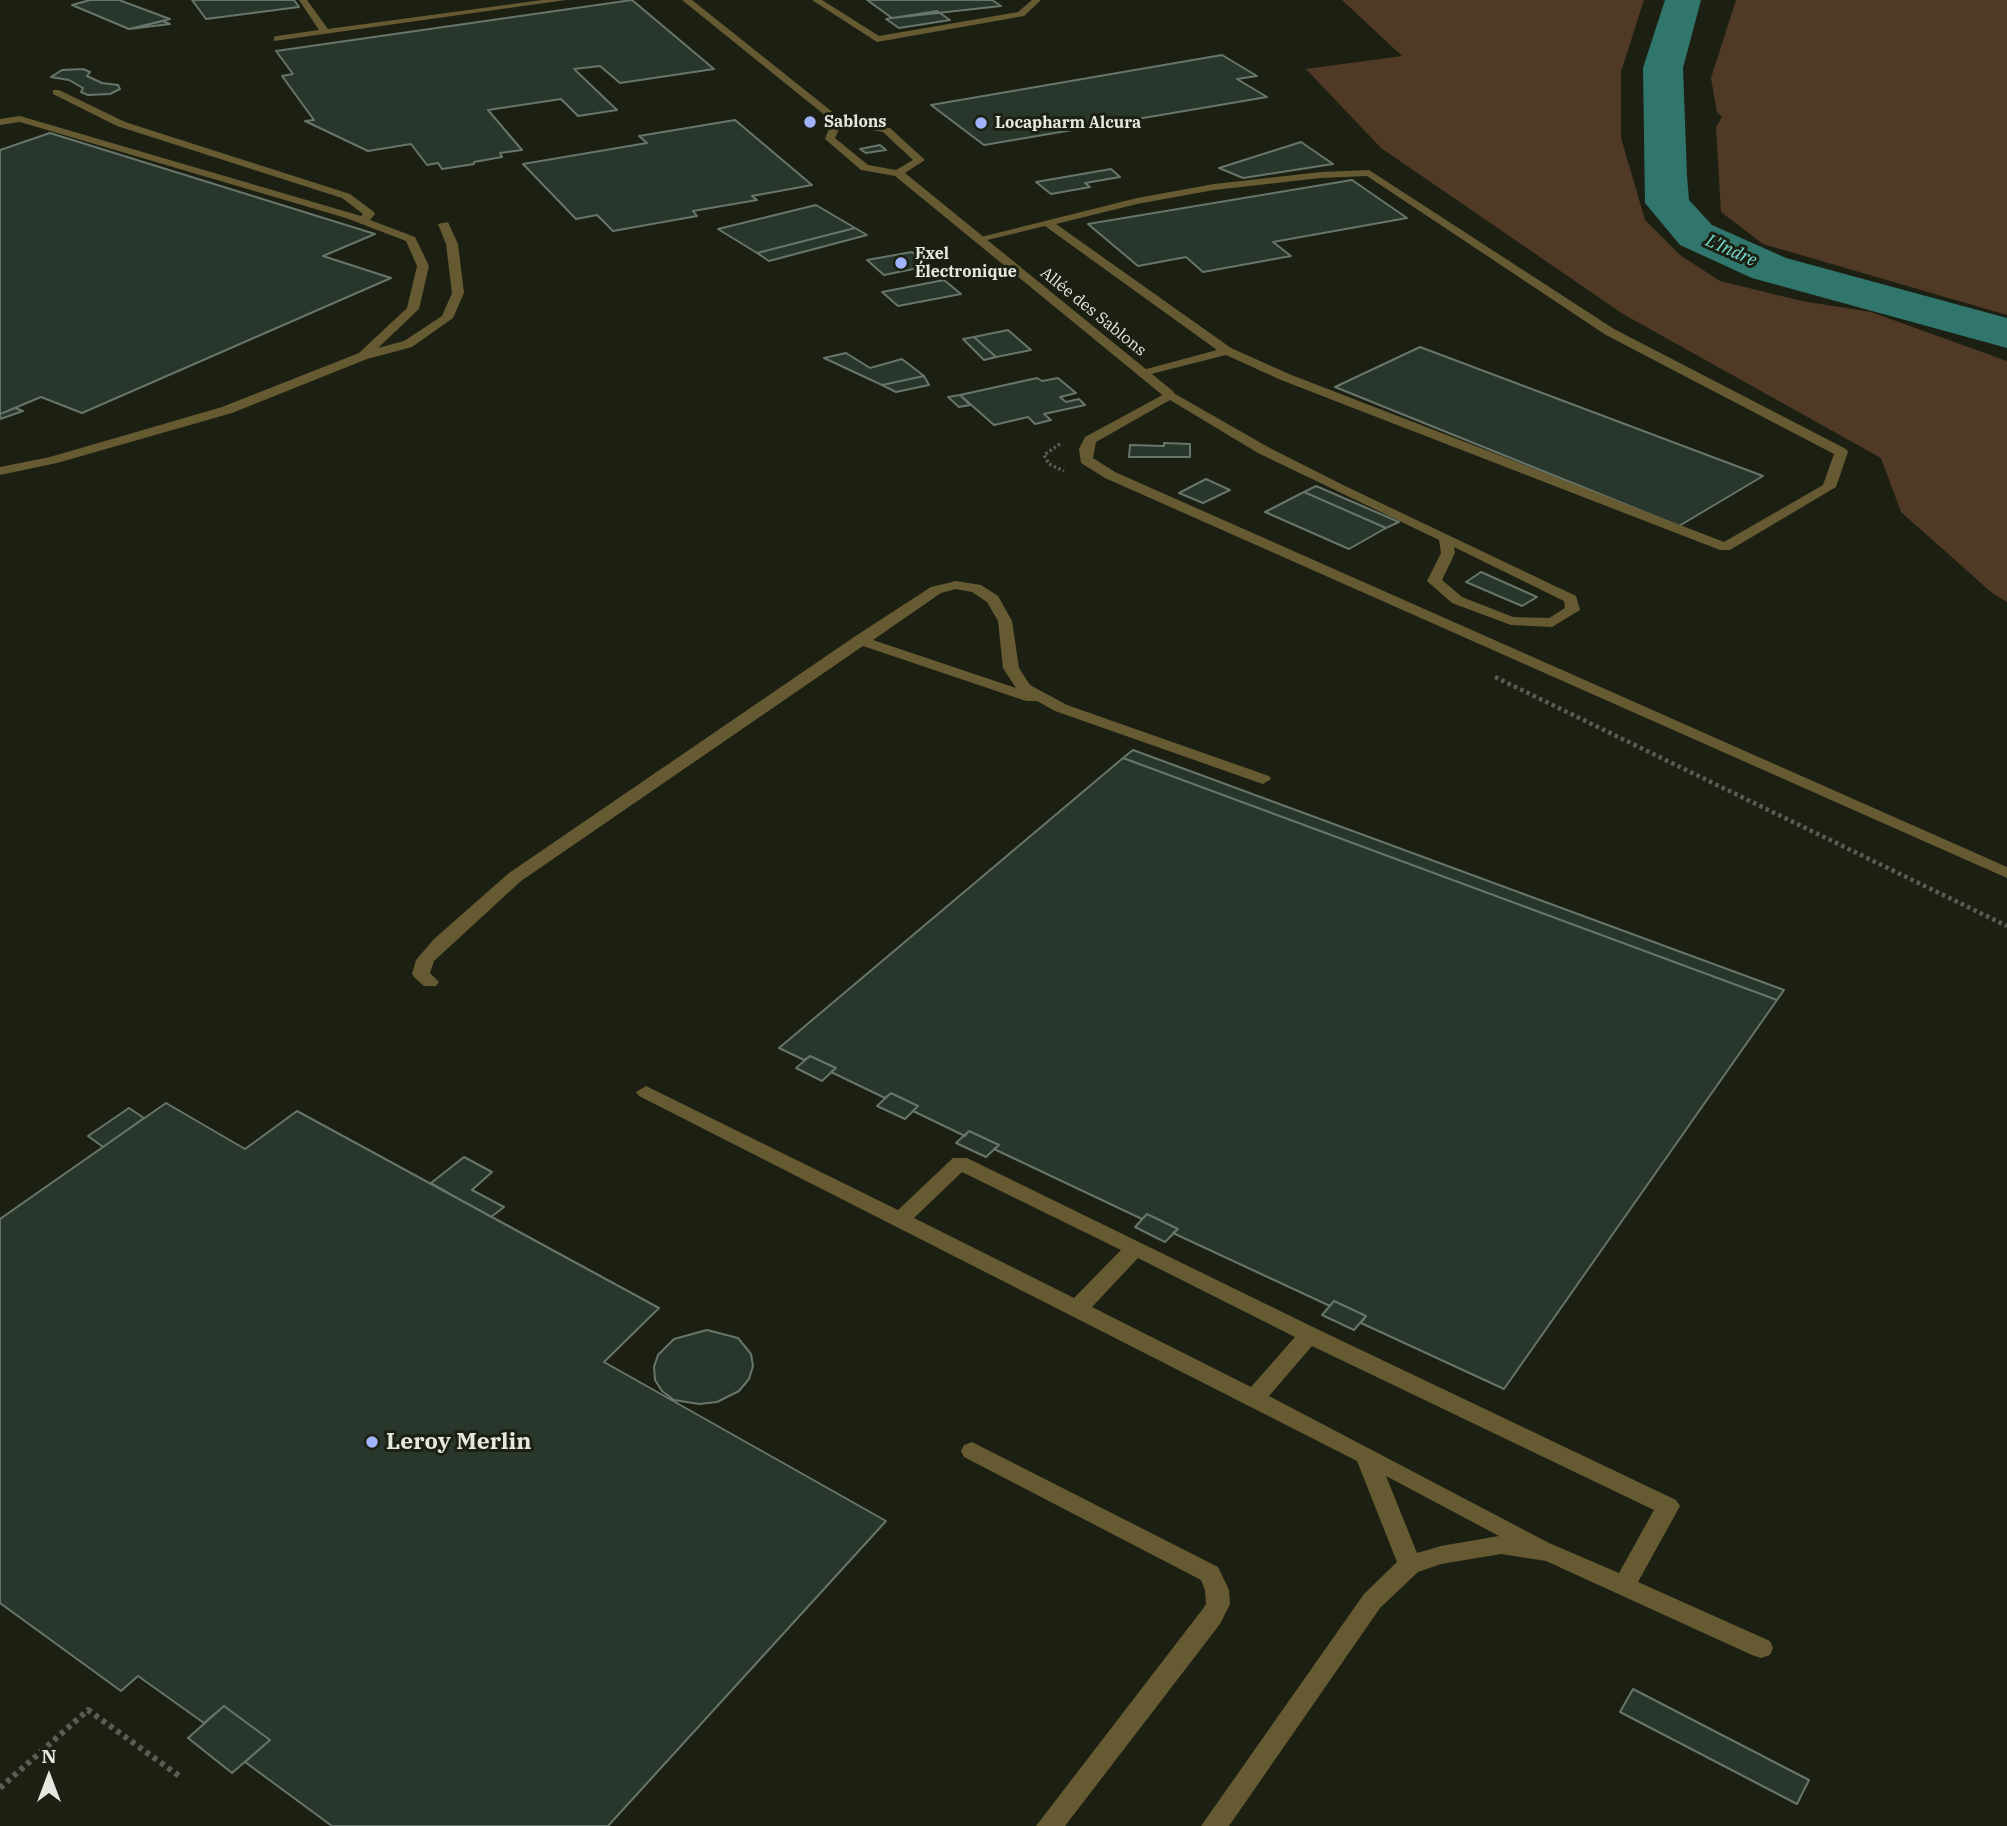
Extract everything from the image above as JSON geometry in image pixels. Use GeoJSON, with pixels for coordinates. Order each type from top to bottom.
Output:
{"type":"FeatureCollection","features":[{"type":"Feature","properties":{"kind":"street"},"geometry":{"type":"LineString","coordinates":[[303,0],[325,32]]}},
{"type":"Feature","properties":{"kind":"street"},"geometry":{"type":"LineString","coordinates":[[277,39],[562,0]]}},
{"type":"Feature","properties":{"kind":"street"},"geometry":{"type":"LineString","coordinates":[[686,0],[837,120],[886,130],[920,160],[898,173]]}},
{"type":"Feature","properties":{"kind":"street"},"geometry":{"type":"LineString","coordinates":[[816,0],[877,39],[1021,14],[1037,0]]}},
{"type":"Feature","properties":{"kind":"street"},"geometry":{"type":"LineString","coordinates":[[56,92],[121,124],[346,196],[370,214],[363,221]]}},
{"type":"Feature","properties":{"kind":"street"},"geometry":{"type":"LineString","coordinates":[[0,122],[20,119],[363,221],[411,239],[423,267],[413,309],[363,356]]}},
{"type":"Feature","properties":{"kind":"street","name":"Allée des Sablons"},"geometry":{"type":"LineString","coordinates":[[837,120],[830,139],[865,168],[898,173],[1170,395],[1263,450],[1446,538],[1571,599],[1573,610],[1552,623],[1511,621],[1457,600],[1434,581],[1448,553],[1446,538]]}},
{"type":"Feature","properties":{"kind":"street"},"geometry":{"type":"LineString","coordinates":[[979,239],[1137,201],[1214,187],[1321,175],[1369,173],[1610,332],[1841,452],[1829,487],[1725,547],[1285,377],[1227,351],[1048,223]]}},
{"type":"Feature","properties":{"kind":"street"},"geometry":{"type":"LineString","coordinates":[[0,471],[52,460],[228,410],[363,356],[408,344],[447,318],[458,293],[452,244],[444,224]]}},
{"type":"Feature","properties":{"kind":"street"},"geometry":{"type":"LineString","coordinates":[[1143,374],[1227,351]]}},
{"type":"Feature","properties":{"kind":"street"},"geometry":{"type":"LineString","coordinates":[[1170,395],[1090,440],[1086,449],[1086,460],[1110,475],[2007,873]]}},
{"type":"Feature","properties":{"kind":"street"},"geometry":{"type":"LineString","coordinates":[[430,982],[421,974],[425,960],[440,943],[515,877],[936,590],[956,585],[976,588],[993,599],[1005,621],[1011,668],[1024,688],[1061,708]]}},
{"type":"Feature","properties":{"kind":"street"},"geometry":{"type":"LineString","coordinates":[[859,640],[1263,779]]}},
{"type":"Feature","properties":{"kind":"street"},"geometry":{"type":"LineString","coordinates":[[646,1092],[1366,1455],[1549,1552],[1760,1648]]}},
{"type":"Feature","properties":{"kind":"street"},"geometry":{"type":"LineString","coordinates":[[901,1219],[960,1163],[1310,1335],[1668,1506],[1624,1586]]}},
{"type":"Feature","properties":{"kind":"street"},"geometry":{"type":"LineString","coordinates":[[1077,1309],[1135,1248]]}},
{"type":"Feature","properties":{"kind":"street"},"geometry":{"type":"LineString","coordinates":[[1254,1398],[1310,1335]]}},
{"type":"Feature","properties":{"kind":"street"},"geometry":{"type":"LineString","coordinates":[[971,1451],[1210,1574],[1217,1590],[1218,1604],[1211,1617],[1049,1826]]}},
{"type":"Feature","properties":{"kind":"street"},"geometry":{"type":"LineString","coordinates":[[1366,1455],[1410,1566]]}},
{"type":"Feature","properties":{"kind":"street"},"geometry":{"type":"LineString","coordinates":[[1214,1826],[1372,1601],[1410,1566],[1470,1548],[1501,1545],[1549,1552]]}},
{"type":"Feature","properties":{"kind":"path"},"geometry":{"type":"LineString","coordinates":[[0,1788],[88,1710],[182,1778]]}},
{"type":"Feature","properties":{"kind":"shaded area"},"geometry":{"type":"Polygon","coordinates":[[[1342,0],[1644,0],[1621,72],[1621,138],[1645,220],[1680,255],[1720,281],[1802,301],[1871,312],[2007,361],[2007,602],[1991,592],[1901,512],[1881,458],[1623,314],[1381,148],[1306,69],[1402,56],[1342,0]]]}},
{"type":"Feature","properties":{"kind":"shaded area"},"geometry":{"type":"Polygon","coordinates":[[[1736,0],[2007,0],[2007,315],[1763,244],[1721,212],[1716,127],[1722,117],[1717,112],[1711,78],[1736,0]]]}},
{"type":"Feature","properties":{"kind":"building"},"geometry":{"type":"Polygon","coordinates":[[[90,0],[119,0],[170,19],[129,29],[72,5],[90,0]]]}},
{"type":"Feature","properties":{"kind":"building"},"geometry":{"type":"Polygon","coordinates":[[[192,0],[294,0],[299,7],[206,19],[192,0]]]}},
{"type":"Feature","properties":{"kind":"building"},"geometry":{"type":"Polygon","coordinates":[[[632,0],[714,69],[620,83],[600,66],[574,69],[617,110],[578,116],[561,99],[488,110],[522,150],[500,153],[502,157],[474,164],[442,169],[438,163],[427,165],[411,144],[368,151],[305,121],[314,120],[282,76],[293,74],[276,51],[632,0]]]}},
{"type":"Feature","properties":{"kind":"building"},"geometry":{"type":"Polygon","coordinates":[[[867,0],[992,0],[1001,6],[892,18],[867,0]]]}},
{"type":"Feature","properties":{"kind":"building"},"geometry":{"type":"Polygon","coordinates":[[[937,11],[950,20],[899,28],[886,19],[937,11]]]}},
{"type":"Feature","properties":{"kind":"building"},"geometry":{"type":"Polygon","coordinates":[[[163,21],[170,24],[129,29],[163,21]]]}},
{"type":"Feature","properties":{"kind":"building"},"geometry":{"type":"Polygon","coordinates":[[[1222,55],[1257,76],[1237,79],[1267,97],[984,145],[931,105],[1222,55]]]}},
{"type":"Feature","properties":{"kind":"building"},"geometry":{"type":"Polygon","coordinates":[[[83,69],[90,72],[87,76],[102,83],[118,85],[120,89],[110,94],[88,95],[81,92],[83,88],[69,80],[51,77],[62,70],[83,69]]]}},
{"type":"Feature","properties":{"kind":"building"},"geometry":{"type":"Polygon","coordinates":[[[735,120],[812,185],[752,196],[757,200],[693,211],[697,216],[613,231],[597,215],[576,219],[523,164],[647,143],[639,136],[735,120]]]}},
{"type":"Feature","properties":{"kind":"building"},"geometry":{"type":"Polygon","coordinates":[[[50,133],[375,234],[323,256],[391,278],[82,413],[41,397],[0,414],[0,150],[50,133]]]}},
{"type":"Feature","properties":{"kind":"building"},"geometry":{"type":"Polygon","coordinates":[[[1301,142],[1333,164],[1243,178],[1219,168],[1301,142]]]}},
{"type":"Feature","properties":{"kind":"building"},"geometry":{"type":"Polygon","coordinates":[[[880,145],[886,150],[866,153],[860,149],[880,145]]]}},
{"type":"Feature","properties":{"kind":"building"},"geometry":{"type":"Polygon","coordinates":[[[1111,169],[1120,177],[1085,183],[1090,187],[1051,194],[1036,182],[1111,169]]]}},
{"type":"Feature","properties":{"kind":"building"},"geometry":{"type":"Polygon","coordinates":[[[1352,180],[1407,218],[1273,242],[1291,256],[1203,272],[1186,257],[1138,266],[1088,224],[1352,180]]]}},
{"type":"Feature","properties":{"kind":"building"},"geometry":{"type":"Polygon","coordinates":[[[816,205],[855,228],[757,253],[718,229],[816,205]]]}},
{"type":"Feature","properties":{"kind":"building"},"geometry":{"type":"Polygon","coordinates":[[[855,228],[867,235],[769,261],[757,253],[855,228]]]}},
{"type":"Feature","properties":{"kind":"building"},"geometry":{"type":"Polygon","coordinates":[[[912,252],[928,266],[884,275],[867,260],[912,252]]]}},
{"type":"Feature","properties":{"kind":"building"},"geometry":{"type":"Polygon","coordinates":[[[944,280],[961,294],[898,306],[882,292],[944,280]]]}},
{"type":"Feature","properties":{"kind":"building"},"geometry":{"type":"Polygon","coordinates":[[[1008,330],[1031,350],[996,357],[974,337],[1008,330]]]}},
{"type":"Feature","properties":{"kind":"building"},"geometry":{"type":"Polygon","coordinates":[[[974,337],[996,357],[984,360],[963,339],[974,337]]]}},
{"type":"Feature","properties":{"kind":"building"},"geometry":{"type":"Polygon","coordinates":[[[1420,347],[1763,476],[1679,526],[1335,387],[1420,347]]]}},
{"type":"Feature","properties":{"kind":"building"},"geometry":{"type":"Polygon","coordinates":[[[846,353],[870,368],[902,359],[924,376],[882,385],[824,358],[846,353]]]}},
{"type":"Feature","properties":{"kind":"building"},"geometry":{"type":"Polygon","coordinates":[[[924,376],[929,385],[896,392],[882,385],[924,376]]]}},
{"type":"Feature","properties":{"kind":"building"},"geometry":{"type":"Polygon","coordinates":[[[1037,378],[1042,381],[1058,378],[1076,393],[1060,397],[1066,402],[1079,399],[1085,405],[1044,414],[1051,420],[1035,424],[1028,417],[994,425],[960,395],[1037,378]]]}},
{"type":"Feature","properties":{"kind":"building"},"geometry":{"type":"Polygon","coordinates":[[[960,395],[970,405],[959,407],[948,397],[960,395]]]}},
{"type":"Feature","properties":{"kind":"building"},"geometry":{"type":"Polygon","coordinates":[[[15,408],[23,411],[0,419],[0,414],[15,408]]]}},
{"type":"Feature","properties":{"kind":"building"},"geometry":{"type":"Polygon","coordinates":[[[1164,443],[1190,444],[1190,457],[1129,457],[1130,445],[1164,446],[1164,443]]]}},
{"type":"Feature","properties":{"kind":"building"},"geometry":{"type":"Polygon","coordinates":[[[1206,479],[1230,490],[1203,503],[1179,493],[1206,479]]]}},
{"type":"Feature","properties":{"kind":"building"},"geometry":{"type":"Polygon","coordinates":[[[1316,486],[1399,522],[1386,528],[1304,492],[1316,486]]]}},
{"type":"Feature","properties":{"kind":"building"},"geometry":{"type":"Polygon","coordinates":[[[1304,492],[1386,528],[1349,549],[1265,512],[1304,492]]]}},
{"type":"Feature","properties":{"kind":"building"},"geometry":{"type":"Polygon","coordinates":[[[1481,572],[1537,597],[1522,606],[1466,582],[1481,572]]]}},
{"type":"Feature","properties":{"kind":"building"},"geometry":{"type":"Polygon","coordinates":[[[1133,750],[1784,990],[1777,1000],[1123,758],[1133,750]]]}},
{"type":"Feature","properties":{"kind":"building"},"geometry":{"type":"Polygon","coordinates":[[[1123,758],[1777,1000],[1504,1389],[1361,1323],[1366,1316],[1334,1301],[1330,1306],[1173,1233],[1178,1229],[1147,1214],[1142,1219],[994,1149],[999,1145],[969,1131],[965,1136],[913,1111],[918,1106],[891,1093],[885,1098],[831,1072],[836,1068],[810,1056],[804,1060],[779,1048],[1123,758]]]}},
{"type":"Feature","properties":{"kind":"building"},"geometry":{"type":"Polygon","coordinates":[[[810,1056],[836,1068],[822,1081],[796,1068],[810,1056]]]}},
{"type":"Feature","properties":{"kind":"building"},"geometry":{"type":"Polygon","coordinates":[[[891,1093],[918,1106],[905,1119],[877,1106],[891,1093]]]}},
{"type":"Feature","properties":{"kind":"building","name":"Leroy Merlin"},"geometry":{"type":"Polygon","coordinates":[[[166,1103],[245,1149],[297,1111],[659,1308],[604,1362],[886,1521],[608,1826],[332,1826],[245,1762],[270,1740],[224,1706],[204,1723],[138,1676],[121,1691],[0,1603],[0,1219],[166,1103]]]}},
{"type":"Feature","properties":{"kind":"building"},"geometry":{"type":"Polygon","coordinates":[[[129,1108],[144,1118],[103,1147],[88,1136],[129,1108]]]}},
{"type":"Feature","properties":{"kind":"building"},"geometry":{"type":"Polygon","coordinates":[[[969,1131],[999,1145],[986,1157],[956,1143],[969,1131]]]}},
{"type":"Feature","properties":{"kind":"building"},"geometry":{"type":"Polygon","coordinates":[[[464,1157],[492,1172],[472,1190],[504,1207],[491,1217],[431,1183],[464,1157]]]}},
{"type":"Feature","properties":{"kind":"building"},"geometry":{"type":"Polygon","coordinates":[[[1147,1214],[1178,1229],[1165,1242],[1135,1227],[1147,1214]]]}},
{"type":"Feature","properties":{"kind":"building"},"geometry":{"type":"Polygon","coordinates":[[[1334,1301],[1366,1316],[1354,1330],[1322,1315],[1334,1301]]]}},
{"type":"Feature","properties":{"kind":"building"},"geometry":{"type":"Polygon","coordinates":[[[707,1330],[738,1338],[751,1354],[753,1366],[749,1379],[739,1391],[717,1402],[699,1404],[674,1400],[662,1391],[655,1380],[654,1367],[658,1355],[674,1339],[707,1330]]]}},
{"type":"Feature","properties":{"kind":"building"},"geometry":{"type":"Polygon","coordinates":[[[1633,1689],[1809,1780],[1797,1804],[1620,1712],[1633,1689]]]}},
{"type":"Feature","properties":{"kind":"building"},"geometry":{"type":"Polygon","coordinates":[[[224,1706],[270,1740],[232,1773],[188,1738],[224,1706]]]}},
{"type":"Feature","properties":{"kind":"waterway","name":"L'Indre"},"geometry":{"type":"LineString","coordinates":[[1683,0],[1663,68],[1665,176],[1667,203],[1696,235],[1769,268],[2007,333]]}},
{"type":"Feature","properties":{"kind":"place","name":"Sablons"},"geometry":{"type":"Point","coordinates":[810,122]}},
{"type":"Feature","properties":{"kind":"place","name":"Locapharm Alcura"},"geometry":{"type":"Point","coordinates":[981,123]}},
{"type":"Feature","properties":{"kind":"place","name":"Exel Électronique"},"geometry":{"type":"Point","coordinates":[901,263]}},
{"type":"Feature","properties":{"kind":"place","name":"Leroy Merlin"},"geometry":{"type":"Point","coordinates":[372,1442]}}]}
